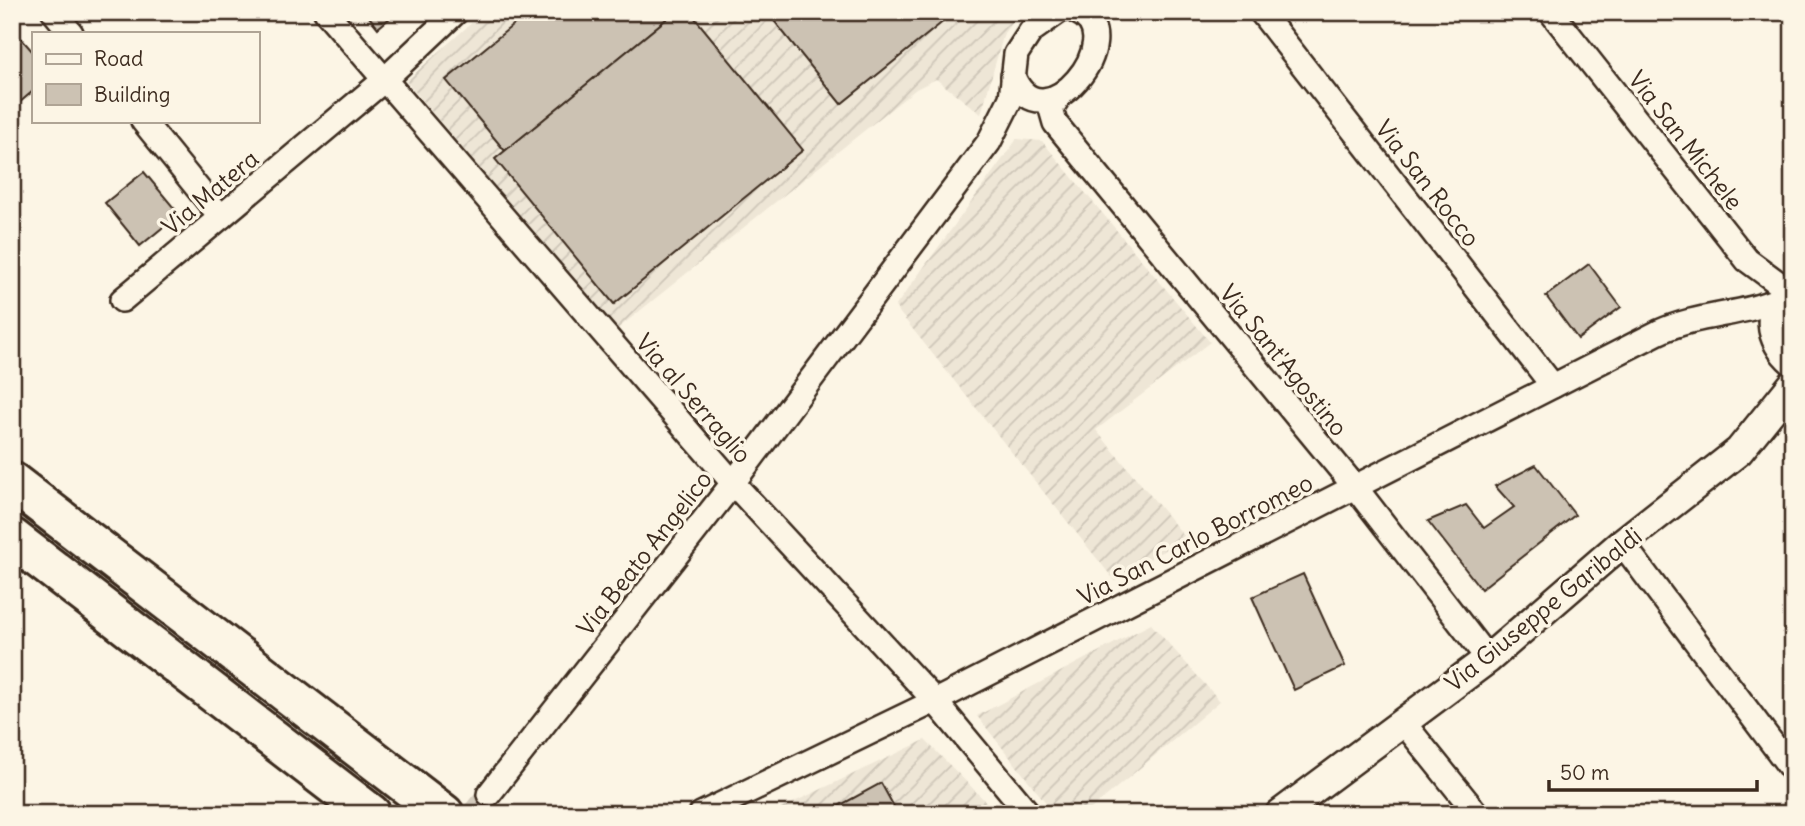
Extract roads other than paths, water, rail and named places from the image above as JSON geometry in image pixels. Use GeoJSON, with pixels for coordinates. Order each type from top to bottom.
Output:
{"type":"FeatureCollection","features":[{"type":"Feature","properties":{"kind":"highway"},"geometry":{"type":"LineString","coordinates":[[12,482],[439,810]]}},
{"type":"Feature","properties":{"kind":"highway"},"geometry":{"type":"LineString","coordinates":[[12,538],[371,814]]}},
{"type":"Feature","properties":{"kind":"street"},"geometry":{"type":"LineString","coordinates":[[54,12],[70,32]]}},
{"type":"Feature","properties":{"kind":"street","name":"Via al Serraglio"},"geometry":{"type":"LineString","coordinates":[[326,12],[733,483],[935,701],[1029,814]]}},
{"type":"Feature","properties":{"kind":"street","name":"Via Matera"},"geometry":{"type":"LineString","coordinates":[[122,300],[383,80],[456,12]]}},
{"type":"Feature","properties":{"kind":"street","name":"Via Beato Angelico"},"geometry":{"type":"LineString","coordinates":[[489,794],[733,483],[989,142],[1011,98],[1016,54],[1038,24],[1058,12]]}},
{"type":"Feature","properties":{"kind":"street","name":"Via San Rocco"},"geometry":{"type":"LineString","coordinates":[[1261,12],[1553,386]]}},
{"type":"Feature","properties":{"kind":"street","name":"Via San Michele"},"geometry":{"type":"LineString","coordinates":[[1551,12],[1747,261],[1788,292]]}},
{"type":"Feature","properties":{"kind":"street"},"geometry":{"type":"LineString","coordinates":[[1013,76],[1029,98],[1055,98],[1091,59],[1096,36],[1088,16]]}},
{"type":"Feature","properties":{"kind":"street","name":"Via Beato Angelico"},"geometry":{"type":"LineString","coordinates":[[989,142],[1015,118],[1055,98]]}},
{"type":"Feature","properties":{"kind":"street","name":"Via Sant'Agostino"},"geometry":{"type":"LineString","coordinates":[[1055,98],[1051,110],[1055,123],[1355,487],[1488,659]]}},
{"type":"Feature","properties":{"kind":"street"},"geometry":{"type":"LineString","coordinates":[[144,122],[221,217]]}},
{"type":"Feature","properties":{"kind":"street","name":"Via San Carlo Borromeo"},"geometry":{"type":"LineString","coordinates":[[701,814],[935,701],[1675,324],[1714,315],[1737,314],[1788,292]]}},
{"type":"Feature","properties":{"kind":"street","name":"Via Giuseppe Garibaldi"},"geometry":{"type":"LineString","coordinates":[[1771,410],[1781,347],[1773,314],[1788,292]]}},
{"type":"Feature","properties":{"kind":"street","name":"Via San Carlo Borromeo"},"geometry":{"type":"LineString","coordinates":[[1714,315],[1748,323],[1781,347]]}},
{"type":"Feature","properties":{"kind":"street","name":"Via Giuseppe Garibaldi"},"geometry":{"type":"LineString","coordinates":[[1280,814],[1296,805],[1488,659],[1622,543],[1739,451],[1793,384]]}},
{"type":"Feature","properties":{"kind":"street"},"geometry":{"type":"LineString","coordinates":[[1622,543],[1793,771]]}},
{"type":"Feature","properties":{"kind":"street"},"geometry":{"type":"LineString","coordinates":[[1403,722],[1478,814]]}},
{"type":"Feature","properties":{"kind":"tunnel"},"geometry":{"type":"LineString","coordinates":[[473,814],[489,794]]}}]}
